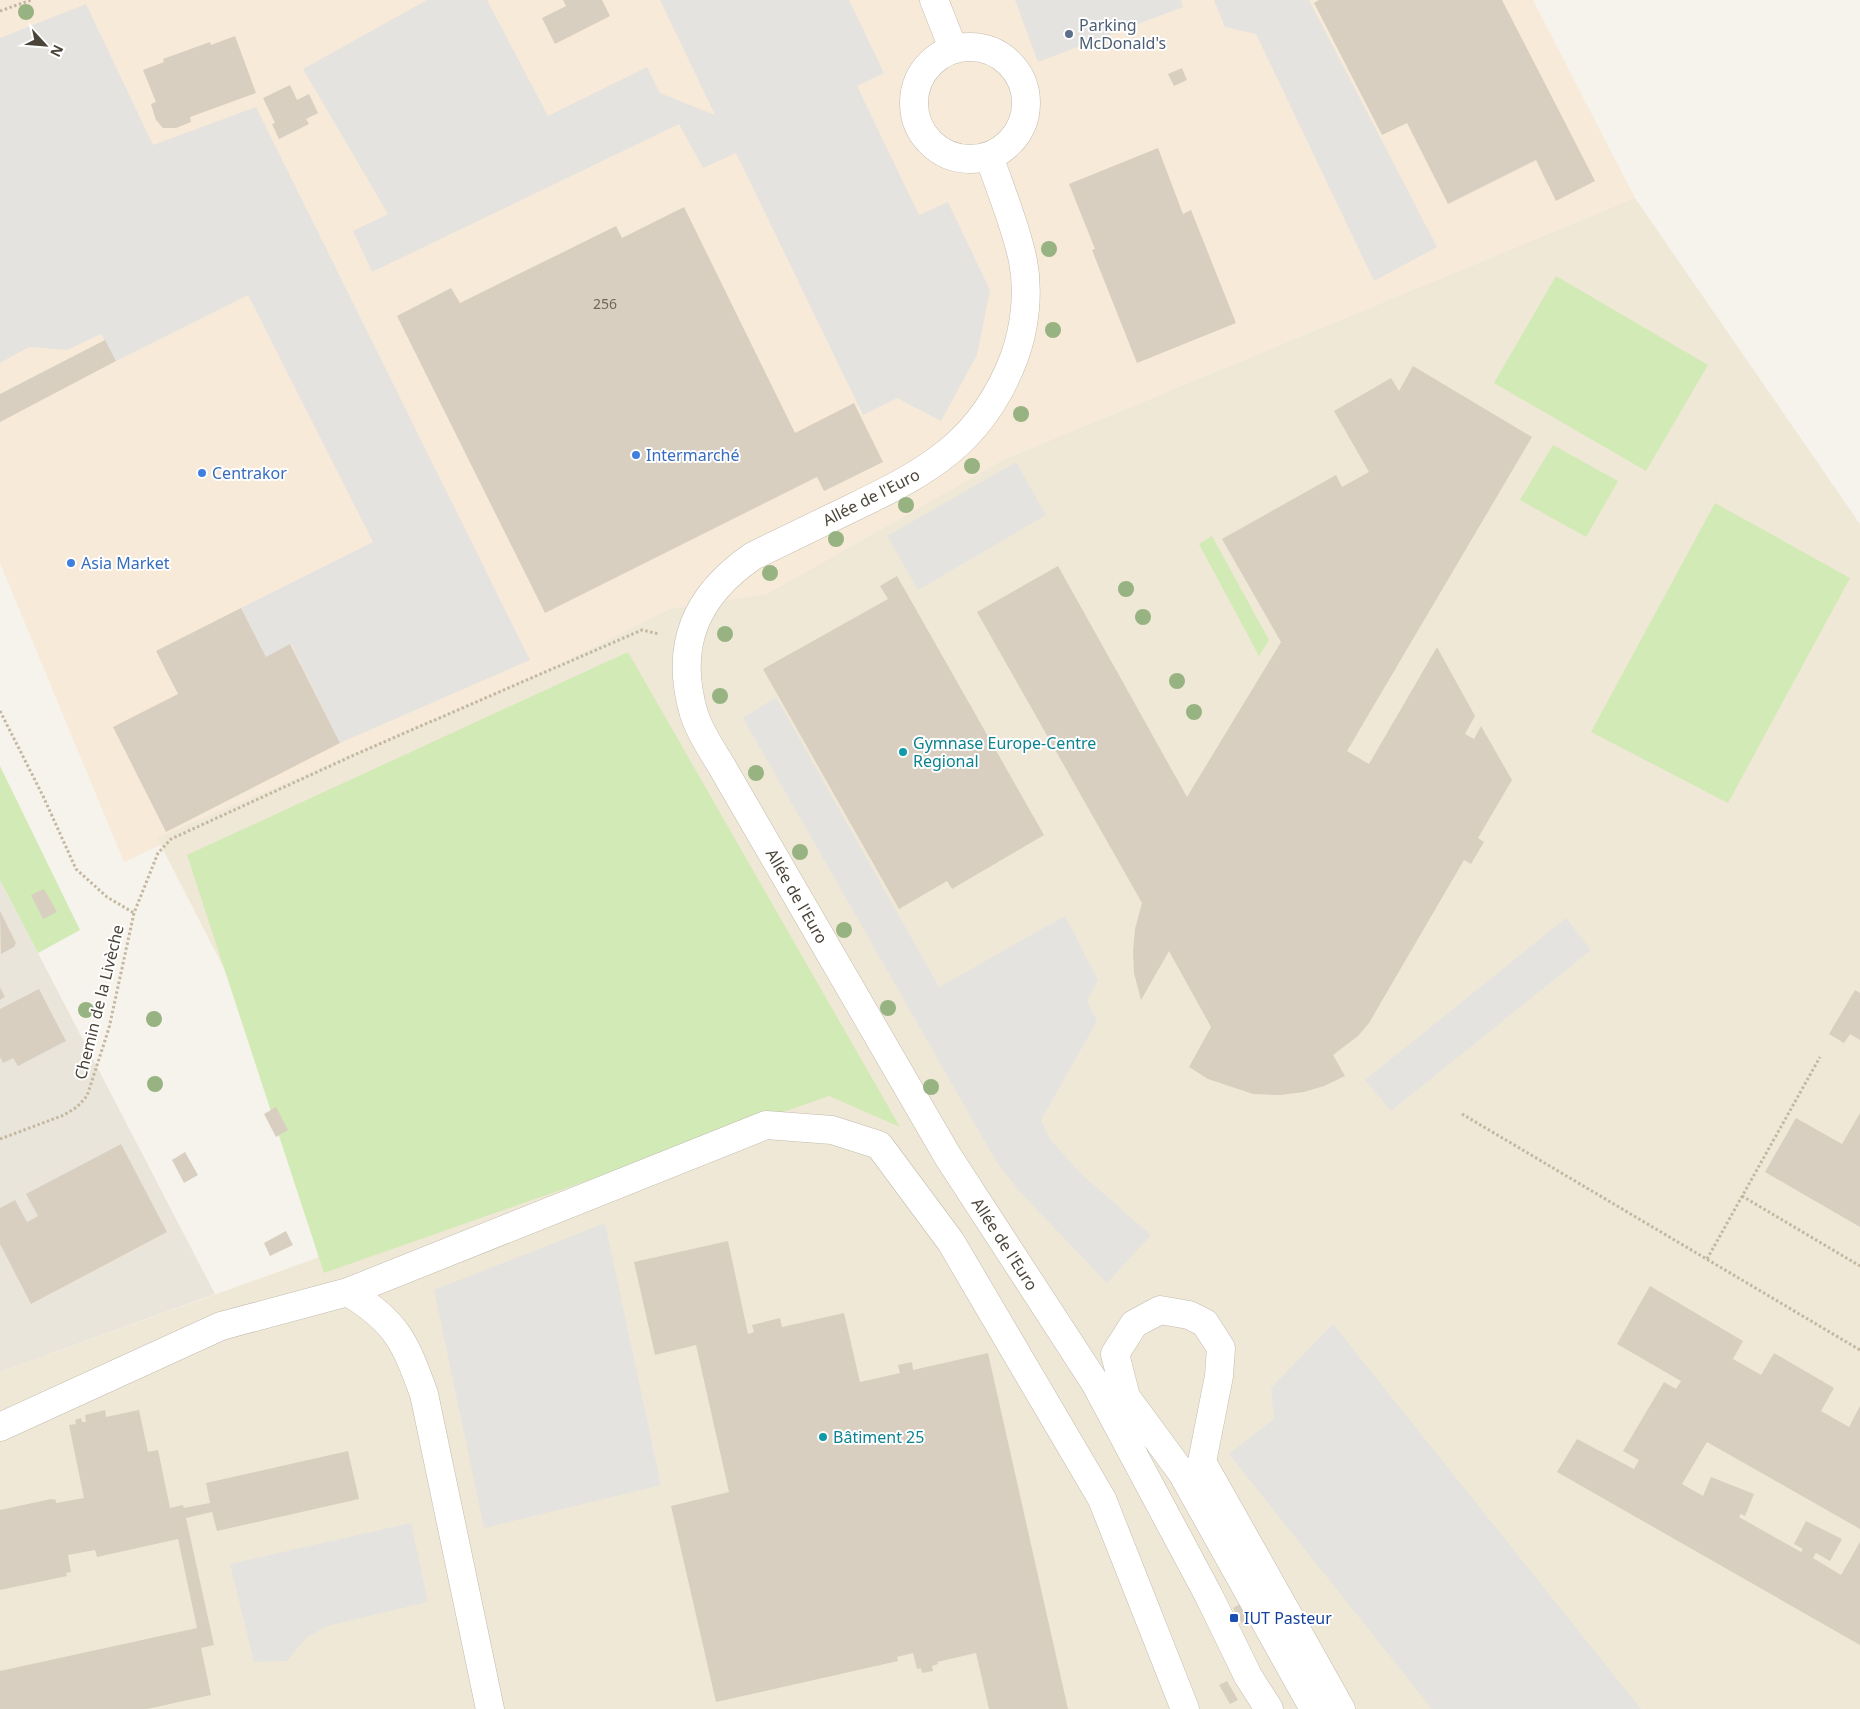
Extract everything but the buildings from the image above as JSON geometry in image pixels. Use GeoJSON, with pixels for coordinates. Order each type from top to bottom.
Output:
{"type":"FeatureCollection","features":[{"type":"Feature","properties":{"kind":"street"},"geometry":{"type":"LineString","coordinates":[[934,0],[953,48]]}},
{"type":"Feature","properties":{"kind":"street"},"geometry":{"type":"LineString","coordinates":[[972,46],[990,50],[1007,60],[1019,74],[1025,92],[1026,107],[1023,123],[1015,137],[1004,148],[989,156],[973,159],[956,158],[941,151],[928,141],[918,127],[914,108],[915,89],[922,71],[936,57],[953,48],[972,46]]}},
{"type":"Feature","properties":{"kind":"street","name":"Allée de l'Euro"},"geometry":{"type":"LineString","coordinates":[[989,156],[1023,261],[1025,287],[1024,316],[1018,345],[1006,378],[992,405],[973,430],[948,453],[910,480],[753,556],[732,570],[715,587],[707,600],[689,640],[686,668],[695,716],[720,764],[947,1155],[1094,1381],[1209,1596],[1248,1676],[1269,1709]]}},
{"type":"Feature","properties":{"kind":"street"},"geometry":{"type":"LineString","coordinates":[[0,1427],[221,1326],[348,1292],[766,1125],[832,1130],[879,1146],[951,1242],[1102,1499],[1185,1709]]}},
{"type":"Feature","properties":{"kind":"street"},"geometry":{"type":"LineString","coordinates":[[348,1292],[374,1307],[391,1325],[409,1353],[424,1394],[490,1709]]}},
{"type":"Feature","properties":{"kind":"street"},"geometry":{"type":"LineString","coordinates":[[1314,1709],[1182,1473],[1126,1396],[1115,1354],[1134,1324],[1160,1310],[1189,1315],[1205,1323],[1221,1348],[1219,1376],[1202,1462],[1341,1709]]}},
{"type":"Feature","properties":{"kind":"path"},"geometry":{"type":"LineString","coordinates":[[0,11],[31,0]]}},
{"type":"Feature","properties":{"kind":"path"},"geometry":{"type":"LineString","coordinates":[[134,913],[158,853],[171,840],[354,755],[642,630],[689,640]]}},
{"type":"Feature","properties":{"kind":"path","name":"Chemin de la Livèche"},"geometry":{"type":"LineString","coordinates":[[0,711],[43,796],[76,869],[107,897],[134,913],[109,1028],[87,1096],[77,1107],[64,1115],[0,1139]]}},
{"type":"Feature","properties":{"kind":"path"},"geometry":{"type":"LineString","coordinates":[[1707,1259],[1820,1057]]}},
{"type":"Feature","properties":{"kind":"path"},"geometry":{"type":"LineString","coordinates":[[1462,1114],[1860,1350]]}},
{"type":"Feature","properties":{"kind":"path"},"geometry":{"type":"LineString","coordinates":[[1742,1196],[1860,1266]]}},
{"type":"Feature","properties":{"kind":"shaded area"},"geometry":{"type":"Polygon","coordinates":[[[0,0],[1533,0],[1635,198],[1003,460],[767,594],[670,609],[541,673],[354,755],[124,862],[0,563],[0,0]]]}},
{"type":"Feature","properties":{"kind":"shaded area"},"geometry":{"type":"Polygon","coordinates":[[[427,0],[487,0],[548,116],[647,67],[660,93],[715,115],[660,0],[849,0],[884,73],[857,86],[919,215],[948,202],[990,290],[977,355],[941,421],[897,398],[863,415],[736,153],[703,168],[679,124],[372,272],[353,231],[388,214],[303,69],[427,0]]]}},
{"type":"Feature","properties":{"kind":"shaded area","name":"Parking McDonald's"},"geometry":{"type":"Polygon","coordinates":[[[1015,0],[1181,0],[1183,7],[1038,62],[1015,0]]]}},
{"type":"Feature","properties":{"kind":"shaded area"},"geometry":{"type":"Polygon","coordinates":[[[1214,0],[1309,0],[1437,247],[1374,281],[1256,34],[1225,27],[1214,0]]]}},
{"type":"Feature","properties":{"kind":"shaded area"},"geometry":{"type":"Polygon","coordinates":[[[86,4],[153,145],[256,107],[530,660],[340,743],[291,644],[266,657],[241,608],[373,542],[248,295],[116,361],[101,334],[67,350],[29,347],[0,363],[0,38],[86,4]]]}},
{"type":"Feature","properties":{"kind":"shaded area"},"geometry":{"type":"Polygon","coordinates":[[[1635,198],[1860,524],[1860,1709],[0,1709],[0,1372],[364,1241],[157,838],[541,673],[670,609],[767,594],[1003,460],[1635,198]]]}},
{"type":"Feature","properties":{"kind":"shaded area"},"geometry":{"type":"Polygon","coordinates":[[[1016,462],[1046,515],[918,590],[887,536],[1016,462]]]}},
{"type":"Feature","properties":{"kind":"shaded area"},"geometry":{"type":"Polygon","coordinates":[[[776,697],[939,987],[1065,916],[1098,980],[1087,1001],[1097,1021],[1041,1120],[1050,1139],[1081,1174],[1151,1235],[1107,1283],[1020,1192],[996,1161],[743,718],[776,697]]]}},
{"type":"Feature","properties":{"kind":"shaded area"},"geometry":{"type":"Polygon","coordinates":[[[0,880],[215,1294],[0,1372],[0,880]]]}},
{"type":"Feature","properties":{"kind":"shaded area"},"geometry":{"type":"Polygon","coordinates":[[[1566,918],[1591,950],[1391,1111],[1365,1080],[1566,918]]]}},
{"type":"Feature","properties":{"kind":"shaded area"},"geometry":{"type":"Polygon","coordinates":[[[605,1223],[661,1485],[484,1528],[434,1290],[605,1223]]]}},
{"type":"Feature","properties":{"kind":"shaded area"},"geometry":{"type":"Polygon","coordinates":[[[1333,1324],[1641,1709],[1432,1709],[1229,1454],[1274,1419],[1271,1388],[1333,1324]]]}},
{"type":"Feature","properties":{"kind":"shaded area"},"geometry":{"type":"Polygon","coordinates":[[[411,1523],[428,1602],[327,1626],[307,1637],[287,1661],[254,1662],[230,1564],[411,1523]]]}},
{"type":"Feature","properties":{"kind":"green space"},"geometry":{"type":"Polygon","coordinates":[[[1556,276],[1708,365],[1646,471],[1494,383],[1556,276]]]}},
{"type":"Feature","properties":{"kind":"green space"},"geometry":{"type":"Polygon","coordinates":[[[1553,445],[1618,481],[1586,537],[1520,500],[1553,445]]]}},
{"type":"Feature","properties":{"kind":"green space"},"geometry":{"type":"Polygon","coordinates":[[[1715,503],[1850,578],[1728,803],[1591,732],[1715,503]]]}},
{"type":"Feature","properties":{"kind":"green space"},"geometry":{"type":"Polygon","coordinates":[[[1212,536],[1269,640],[1259,656],[1199,544],[1212,536]]]}},
{"type":"Feature","properties":{"kind":"green space"},"geometry":{"type":"Polygon","coordinates":[[[628,652],[900,1127],[829,1096],[324,1273],[187,855],[628,652]]]}},
{"type":"Feature","properties":{"kind":"green space"},"geometry":{"type":"Polygon","coordinates":[[[0,766],[80,930],[38,953],[0,880],[0,766]]]}},
{"type":"Feature","properties":{"kind":"place","name":"Parking McDonald's"},"geometry":{"type":"Point","coordinates":[1069,34]}},
{"type":"Feature","properties":{"kind":"place","name":"Intermarché"},"geometry":{"type":"Point","coordinates":[636,455]}},
{"type":"Feature","properties":{"kind":"place","name":"Centrakor"},"geometry":{"type":"Point","coordinates":[202,473]}},
{"type":"Feature","properties":{"kind":"place","name":"Asia Market"},"geometry":{"type":"Point","coordinates":[71,563]}},
{"type":"Feature","properties":{"kind":"place","name":"Gymnase Europe-Centre Regional"},"geometry":{"type":"Point","coordinates":[903,752]}},
{"type":"Feature","properties":{"kind":"place","name":"Bâtiment 25"},"geometry":{"type":"Point","coordinates":[823,1437]}},
{"type":"Feature","properties":{"kind":"place","name":"IUT Pasteur"},"geometry":{"type":"Point","coordinates":[1234,1618]}}]}
